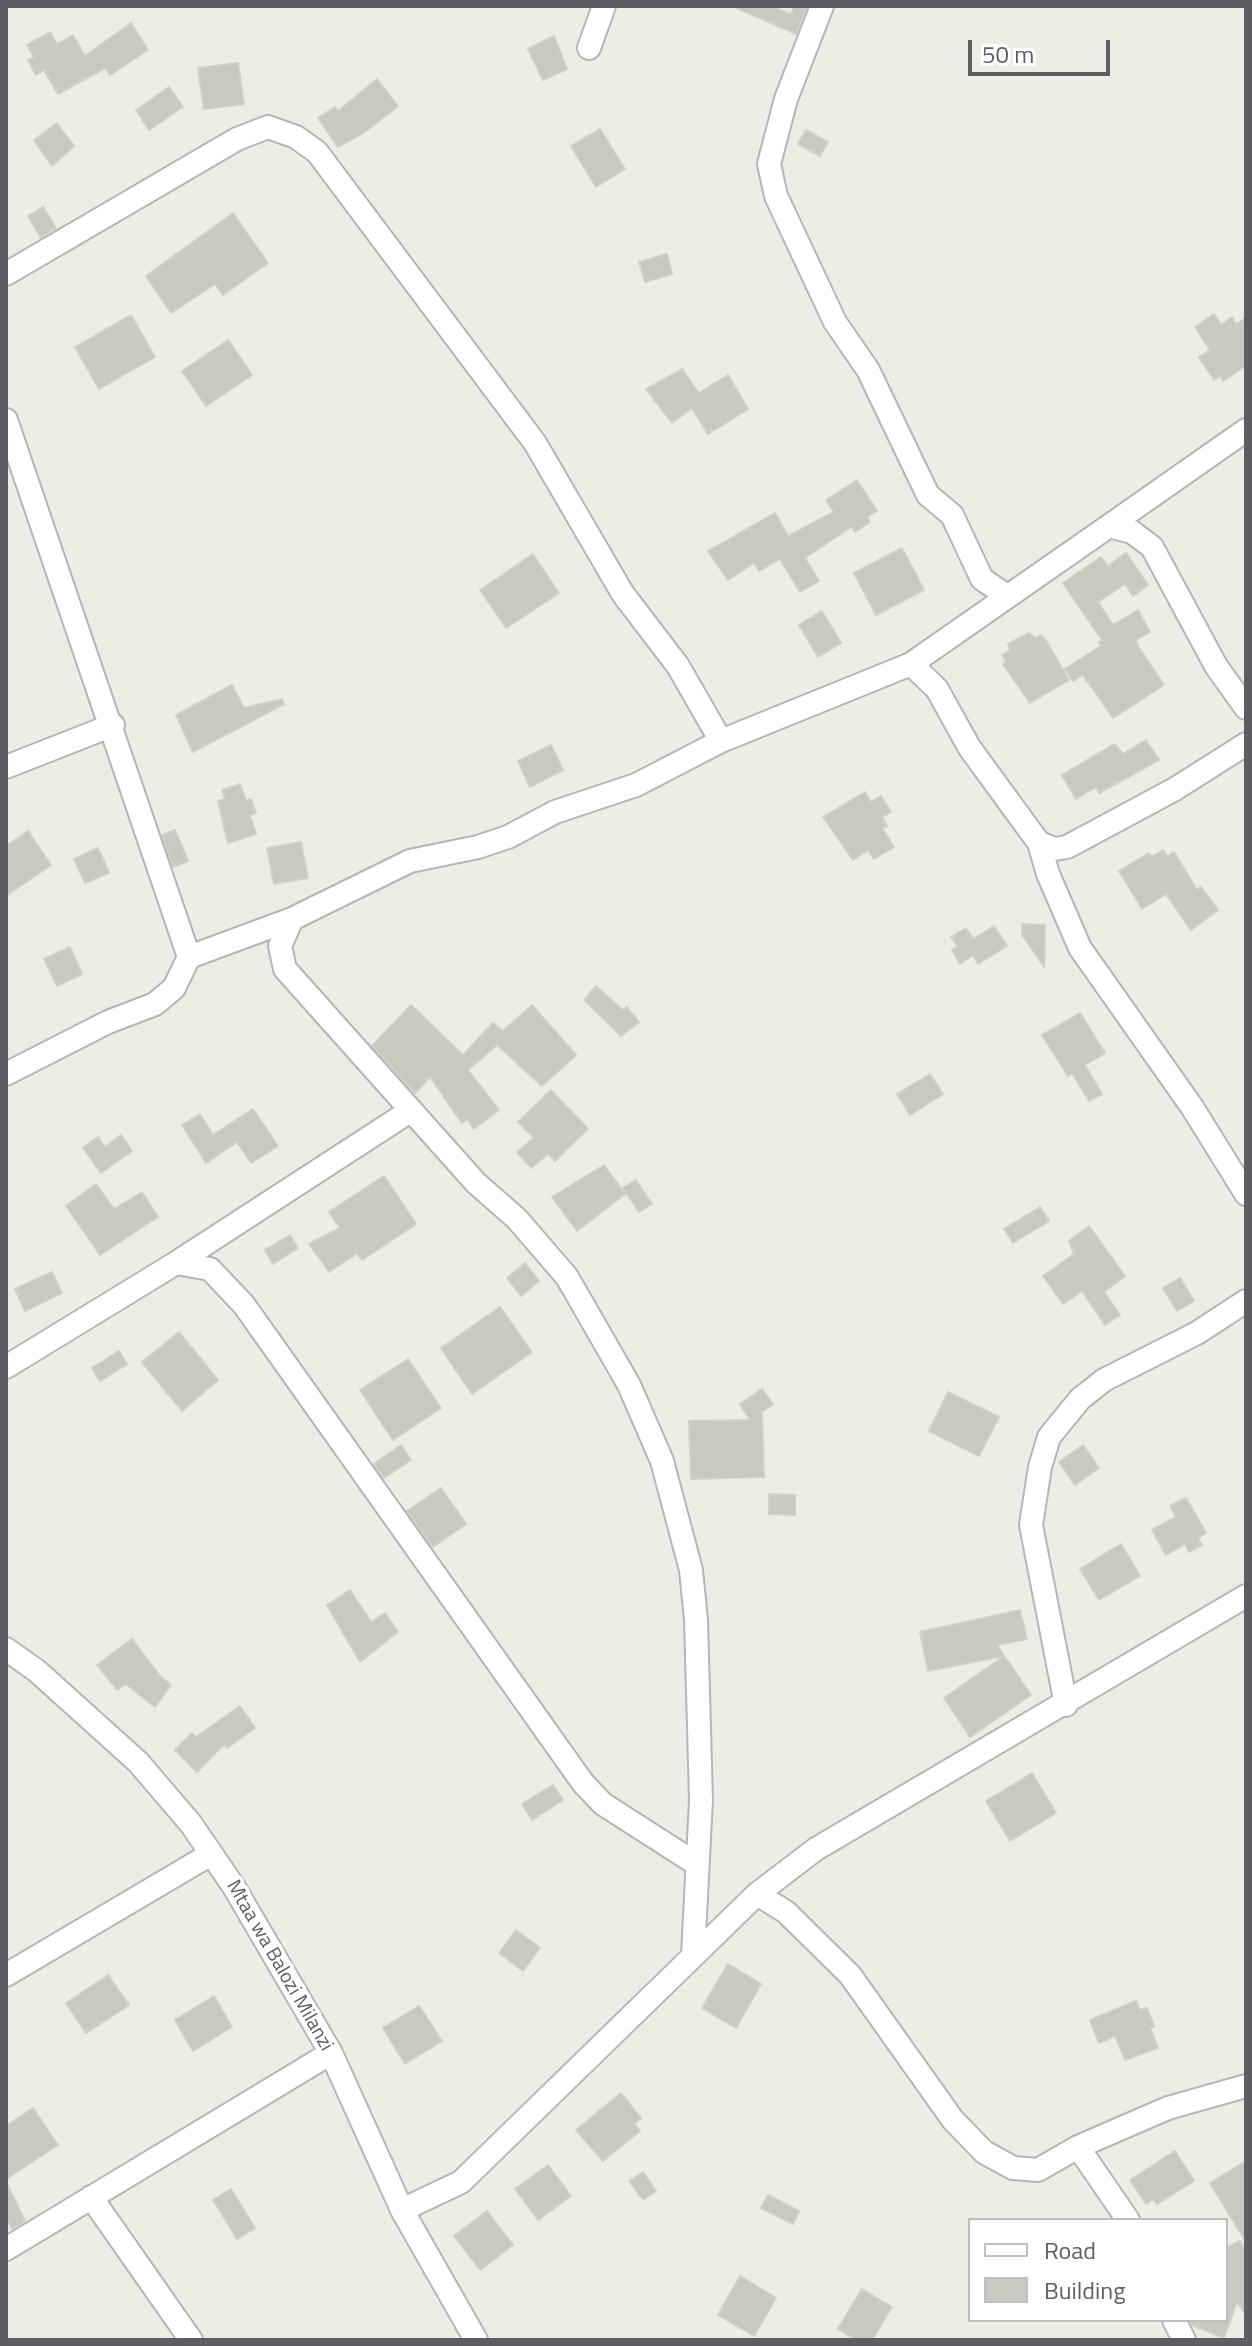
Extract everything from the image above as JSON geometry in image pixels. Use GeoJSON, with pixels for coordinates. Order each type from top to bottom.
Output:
{"type":"FeatureCollection","features":[{"type":"Feature","properties":{"kind":"street"},"geometry":{"type":"LineString","coordinates":[[589,48],[604,6]]}},
{"type":"Feature","properties":{"kind":"street"},"geometry":{"type":"LineString","coordinates":[[822,6],[786,99],[769,164],[776,196],[835,322],[868,370],[928,495],[952,515],[982,579],[1007,596]]}},
{"type":"Feature","properties":{"kind":"street"},"geometry":{"type":"LineString","coordinates":[[6,274],[237,139],[268,127],[296,137],[317,152],[535,443],[623,594],[678,666],[721,741]]}},
{"type":"Feature","properties":{"kind":"street"},"geometry":{"type":"LineString","coordinates":[[6,420],[113,725],[189,957]]}},
{"type":"Feature","properties":{"kind":"street"},"geometry":{"type":"LineString","coordinates":[[6,1074],[108,1022],[155,1004],[174,988],[189,957],[292,919],[410,861],[478,847],[508,837],[555,812],[636,785],[721,741],[911,664],[1246,430]]}},
{"type":"Feature","properties":{"kind":"street"},"geometry":{"type":"LineString","coordinates":[[1109,526],[1132,532],[1152,547],[1216,666],[1246,708]]}},
{"type":"Feature","properties":{"kind":"street"},"geometry":{"type":"LineString","coordinates":[[973,620],[982,579]]}},
{"type":"Feature","properties":{"kind":"street"},"geometry":{"type":"LineString","coordinates":[[911,664],[937,689],[969,747],[1039,843],[1048,874],[1080,948],[1192,1107],[1246,1194]]}},
{"type":"Feature","properties":{"kind":"street"},"geometry":{"type":"LineString","coordinates":[[6,767],[113,725]]}},
{"type":"Feature","properties":{"kind":"street"},"geometry":{"type":"LineString","coordinates":[[1039,843],[1055,849],[1067,847],[1175,789],[1246,744]]}},
{"type":"Feature","properties":{"kind":"street"},"geometry":{"type":"LineString","coordinates":[[292,919],[280,946],[285,969],[410,1111],[476,1183],[517,1219],[567,1277],[629,1385],[662,1461],[691,1570],[696,1620],[701,1800],[695,1863],[693,1955]]}},
{"type":"Feature","properties":{"kind":"street"},"geometry":{"type":"LineString","coordinates":[[6,1367],[176,1263],[410,1111]]}},
{"type":"Feature","properties":{"kind":"street"},"geometry":{"type":"LineString","coordinates":[[176,1263],[210,1269],[244,1305],[583,1783],[615,1812],[695,1863]]}},
{"type":"Feature","properties":{"kind":"street"},"geometry":{"type":"LineString","coordinates":[[1066,1705],[1031,1525],[1040,1467],[1049,1437],[1080,1399],[1104,1380],[1197,1333],[1246,1301]]}},
{"type":"Feature","properties":{"kind":"street"},"geometry":{"type":"LineString","coordinates":[[402,2210],[461,2182],[757,1894],[816,1849],[1066,1705],[1246,1596]]}},
{"type":"Feature","properties":{"kind":"street","name":"Mtaa wa Balozi Milanzi"},"geometry":{"type":"LineString","coordinates":[[6,1649],[37,1671],[138,1762],[191,1824],[331,2053],[402,2210],[476,2340]]}},
{"type":"Feature","properties":{"kind":"street"},"geometry":{"type":"LineString","coordinates":[[6,1975],[211,1854]]}},
{"type":"Feature","properties":{"kind":"street"},"geometry":{"type":"LineString","coordinates":[[757,1894],[786,1912],[850,1975],[953,2120],[984,2152],[1013,2168],[1038,2170],[1078,2147],[1168,2108],[1246,2086]]}},
{"type":"Feature","properties":{"kind":"street"},"geometry":{"type":"LineString","coordinates":[[6,2249],[331,2053]]}},
{"type":"Feature","properties":{"kind":"street"},"geometry":{"type":"LineString","coordinates":[[1078,2147],[1127,2218]]}},
{"type":"Feature","properties":{"kind":"street"},"geometry":{"type":"LineString","coordinates":[[91,2197],[191,2340]]}},
{"type":"Feature","properties":{"kind":"street"},"geometry":{"type":"LineString","coordinates":[[1175,2322],[1184,2340]]}},
{"type":"Feature","properties":{"kind":"building"},"geometry":{"type":"Polygon","coordinates":[[[732,6],[771,6],[791,14],[794,6],[807,6],[796,34],[732,6]]]}},
{"type":"Feature","properties":{"kind":"building"},"geometry":{"type":"Polygon","coordinates":[[[131,23],[148,50],[110,75],[105,68],[58,94],[44,70],[36,75],[28,60],[34,57],[27,45],[50,32],[57,44],[73,35],[85,56],[131,23]]]}},
{"type":"Feature","properties":{"kind":"building"},"geometry":{"type":"Polygon","coordinates":[[[554,36],[567,69],[543,80],[528,49],[554,36]]]}},
{"type":"Feature","properties":{"kind":"building"},"geometry":{"type":"Polygon","coordinates":[[[238,63],[244,104],[204,109],[198,68],[238,63]]]}},
{"type":"Feature","properties":{"kind":"building"},"geometry":{"type":"Polygon","coordinates":[[[377,79],[398,106],[365,132],[338,147],[318,118],[335,107],[338,111],[377,79]]]}},
{"type":"Feature","properties":{"kind":"building"},"geometry":{"type":"Polygon","coordinates":[[[169,87],[183,107],[149,130],[136,110],[169,87]]]}},
{"type":"Feature","properties":{"kind":"building"},"geometry":{"type":"Polygon","coordinates":[[[57,123],[74,146],[52,166],[34,140],[57,123]]]}},
{"type":"Feature","properties":{"kind":"building"},"geometry":{"type":"Polygon","coordinates":[[[600,129],[625,169],[596,187],[571,146],[600,129]]]}},
{"type":"Feature","properties":{"kind":"building"},"geometry":{"type":"Polygon","coordinates":[[[806,130],[828,142],[820,156],[798,144],[806,130]]]}},
{"type":"Feature","properties":{"kind":"building"},"geometry":{"type":"Polygon","coordinates":[[[43,207],[56,228],[41,238],[28,216],[43,207]]]}},
{"type":"Feature","properties":{"kind":"building"},"geometry":{"type":"Polygon","coordinates":[[[233,213],[268,263],[223,295],[215,284],[171,313],[146,276],[233,213]]]}},
{"type":"Feature","properties":{"kind":"building"},"geometry":{"type":"Polygon","coordinates":[[[667,254],[672,274],[645,282],[639,262],[667,254]]]}},
{"type":"Feature","properties":{"kind":"building"},"geometry":{"type":"Polygon","coordinates":[[[1214,314],[1221,325],[1232,317],[1236,324],[1246,318],[1246,366],[1223,381],[1220,376],[1214,380],[1199,357],[1210,350],[1195,327],[1214,314]]]}},
{"type":"Feature","properties":{"kind":"building"},"geometry":{"type":"Polygon","coordinates":[[[131,315],[155,357],[99,389],[75,347],[131,315]]]}},
{"type":"Feature","properties":{"kind":"building"},"geometry":{"type":"Polygon","coordinates":[[[228,340],[252,375],[206,406],[182,371],[228,340]]]}},
{"type":"Feature","properties":{"kind":"building"},"geometry":{"type":"Polygon","coordinates":[[[682,369],[699,393],[728,375],[748,409],[708,434],[692,408],[672,423],[646,389],[682,369]]]}},
{"type":"Feature","properties":{"kind":"building"},"geometry":{"type":"Polygon","coordinates":[[[857,480],[877,511],[867,517],[870,522],[855,532],[851,527],[805,558],[819,581],[800,592],[780,559],[759,571],[754,563],[728,580],[708,551],[775,513],[788,536],[834,512],[826,500],[857,480]]]}},
{"type":"Feature","properties":{"kind":"building"},"geometry":{"type":"Polygon","coordinates":[[[902,548],[924,590],[876,615],[854,573],[902,548]]]}},
{"type":"Feature","properties":{"kind":"building"},"geometry":{"type":"Polygon","coordinates":[[[1126,553],[1148,585],[1133,596],[1125,584],[1098,602],[1113,625],[1138,610],[1150,632],[1136,640],[1138,646],[1164,685],[1113,718],[1083,675],[1073,681],[1065,669],[1101,646],[1099,642],[1102,640],[1063,583],[1101,557],[1108,566],[1126,553]]]}},
{"type":"Feature","properties":{"kind":"building"},"geometry":{"type":"Polygon","coordinates":[[[533,554],[559,593],[506,628],[480,590],[533,554]]]}},
{"type":"Feature","properties":{"kind":"building"},"geometry":{"type":"Polygon","coordinates":[[[822,611],[841,643],[818,657],[799,625],[822,611]]]}},
{"type":"Feature","properties":{"kind":"building"},"geometry":{"type":"Polygon","coordinates":[[[1029,633],[1045,639],[1069,680],[1030,703],[1003,664],[1006,662],[1002,655],[1010,650],[1008,644],[1029,633]]]}},
{"type":"Feature","properties":{"kind":"building"},"geometry":{"type":"Polygon","coordinates":[[[232,685],[244,708],[282,699],[284,704],[193,752],[176,715],[232,685]]]}},
{"type":"Feature","properties":{"kind":"building"},"geometry":{"type":"Polygon","coordinates":[[[1146,740],[1159,760],[1099,793],[1096,787],[1076,799],[1062,775],[1114,744],[1123,754],[1146,740]]]}},
{"type":"Feature","properties":{"kind":"building"},"geometry":{"type":"Polygon","coordinates":[[[551,745],[563,770],[530,787],[518,761],[551,745]]]}},
{"type":"Feature","properties":{"kind":"building"},"geometry":{"type":"Polygon","coordinates":[[[240,784],[246,801],[251,799],[256,813],[250,815],[256,834],[228,843],[218,801],[225,799],[222,790],[240,784]]]}},
{"type":"Feature","properties":{"kind":"building"},"geometry":{"type":"Polygon","coordinates":[[[865,792],[871,802],[881,796],[891,812],[882,817],[887,826],[882,828],[894,847],[874,859],[868,850],[853,860],[823,817],[865,792]]]}},
{"type":"Feature","properties":{"kind":"building"},"geometry":{"type":"Polygon","coordinates":[[[175,830],[188,861],[173,867],[162,835],[175,830]]]}},
{"type":"Feature","properties":{"kind":"building"},"geometry":{"type":"Polygon","coordinates":[[[28,831],[51,865],[6,896],[6,846],[28,831]]]}},
{"type":"Feature","properties":{"kind":"building"},"geometry":{"type":"Polygon","coordinates":[[[301,842],[308,878],[274,884],[267,848],[301,842]]]}},
{"type":"Feature","properties":{"kind":"building"},"geometry":{"type":"Polygon","coordinates":[[[98,848],[109,873],[85,883],[74,859],[98,848]]]}},
{"type":"Feature","properties":{"kind":"building"},"geometry":{"type":"Polygon","coordinates":[[[1163,850],[1167,856],[1174,852],[1197,890],[1201,887],[1218,910],[1191,930],[1166,894],[1142,909],[1119,871],[1149,853],[1152,857],[1163,850]]]}},
{"type":"Feature","properties":{"kind":"building"},"geometry":{"type":"Polygon","coordinates":[[[1022,924],[1045,925],[1044,967],[1022,935],[1022,924]]]}},
{"type":"Feature","properties":{"kind":"building"},"geometry":{"type":"Polygon","coordinates":[[[994,926],[1007,946],[978,964],[973,955],[960,964],[952,950],[958,946],[951,937],[966,928],[973,939],[994,926]]]}},
{"type":"Feature","properties":{"kind":"building"},"geometry":{"type":"Polygon","coordinates":[[[70,947],[82,974],[57,986],[44,959],[70,947]]]}},
{"type":"Feature","properties":{"kind":"building"},"geometry":{"type":"Polygon","coordinates":[[[596,986],[623,1010],[627,1007],[639,1022],[621,1036],[584,1000],[596,986]]]}},
{"type":"Feature","properties":{"kind":"building"},"geometry":{"type":"Polygon","coordinates":[[[411,1005],[463,1055],[493,1023],[503,1031],[532,1005],[576,1055],[542,1086],[497,1045],[468,1070],[499,1110],[474,1129],[467,1119],[462,1123],[430,1077],[415,1093],[372,1046],[411,1005]]]}},
{"type":"Feature","properties":{"kind":"building"},"geometry":{"type":"Polygon","coordinates":[[[1080,1013],[1105,1053],[1085,1065],[1102,1094],[1089,1101],[1072,1073],[1068,1076],[1042,1035],[1080,1013]]]}},
{"type":"Feature","properties":{"kind":"building"},"geometry":{"type":"Polygon","coordinates":[[[930,1074],[943,1094],[910,1115],[897,1094],[930,1074]]]}},
{"type":"Feature","properties":{"kind":"building"},"geometry":{"type":"Polygon","coordinates":[[[551,1090],[588,1129],[555,1161],[548,1154],[531,1168],[517,1152],[534,1138],[518,1122],[551,1090]]]}},
{"type":"Feature","properties":{"kind":"building"},"geometry":{"type":"Polygon","coordinates":[[[253,1109],[278,1146],[251,1163],[237,1142],[206,1163],[182,1125],[200,1114],[213,1135],[253,1109]]]}},
{"type":"Feature","properties":{"kind":"building"},"geometry":{"type":"Polygon","coordinates":[[[121,1135],[132,1151],[101,1173],[83,1148],[98,1137],[105,1147],[121,1135]]]}},
{"type":"Feature","properties":{"kind":"building"},"geometry":{"type":"Polygon","coordinates":[[[604,1165],[625,1194],[577,1231],[552,1197],[604,1165]]]}},
{"type":"Feature","properties":{"kind":"building"},"geometry":{"type":"Polygon","coordinates":[[[384,1176],[416,1224],[362,1260],[357,1253],[329,1272],[309,1244],[340,1228],[329,1212],[384,1176]]]}},
{"type":"Feature","properties":{"kind":"building"},"geometry":{"type":"Polygon","coordinates":[[[636,1180],[652,1204],[639,1212],[623,1188],[636,1180]]]}},
{"type":"Feature","properties":{"kind":"building"},"geometry":{"type":"Polygon","coordinates":[[[96,1184],[114,1209],[142,1192],[158,1217],[100,1255],[66,1206],[96,1184]]]}},
{"type":"Feature","properties":{"kind":"building"},"geometry":{"type":"Polygon","coordinates":[[[1040,1207],[1049,1221],[1013,1243],[1004,1229],[1040,1207]]]}},
{"type":"Feature","properties":{"kind":"building"},"geometry":{"type":"Polygon","coordinates":[[[1089,1226],[1125,1276],[1104,1292],[1120,1315],[1105,1325],[1082,1291],[1063,1304],[1043,1276],[1074,1254],[1069,1241],[1089,1226]]]}},
{"type":"Feature","properties":{"kind":"building"},"geometry":{"type":"Polygon","coordinates":[[[290,1235],[298,1248],[273,1264],[265,1250],[290,1235]]]}},
{"type":"Feature","properties":{"kind":"building"},"geometry":{"type":"Polygon","coordinates":[[[525,1263],[539,1281],[521,1296],[507,1278],[525,1263]]]}},
{"type":"Feature","properties":{"kind":"building"},"geometry":{"type":"Polygon","coordinates":[[[52,1272],[62,1293],[25,1311],[15,1289],[52,1272]]]}},
{"type":"Feature","properties":{"kind":"building"},"geometry":{"type":"Polygon","coordinates":[[[1180,1278],[1194,1301],[1177,1311],[1163,1288],[1180,1278]]]}},
{"type":"Feature","properties":{"kind":"building"},"geometry":{"type":"Polygon","coordinates":[[[500,1307],[532,1352],[472,1394],[441,1348],[500,1307]]]}},
{"type":"Feature","properties":{"kind":"building"},"geometry":{"type":"Polygon","coordinates":[[[179,1332],[218,1380],[182,1411],[142,1362],[179,1332]]]}},
{"type":"Feature","properties":{"kind":"building"},"geometry":{"type":"Polygon","coordinates":[[[119,1351],[127,1364],[100,1381],[92,1368],[119,1351]]]}},
{"type":"Feature","properties":{"kind":"building"},"geometry":{"type":"Polygon","coordinates":[[[408,1359],[441,1408],[393,1440],[360,1390],[408,1359]]]}},
{"type":"Feature","properties":{"kind":"building"},"geometry":{"type":"Polygon","coordinates":[[[762,1389],[773,1404],[762,1412],[764,1477],[691,1479],[689,1421],[750,1420],[740,1404],[762,1389]]]}},
{"type":"Feature","properties":{"kind":"building"},"geometry":{"type":"Polygon","coordinates":[[[948,1392],[999,1417],[979,1456],[929,1431],[948,1392]]]}},
{"type":"Feature","properties":{"kind":"building"},"geometry":{"type":"Polygon","coordinates":[[[401,1445],[411,1460],[384,1478],[374,1464],[401,1445]]]}},
{"type":"Feature","properties":{"kind":"building"},"geometry":{"type":"Polygon","coordinates":[[[1083,1445],[1099,1468],[1075,1485],[1059,1462],[1083,1445]]]}},
{"type":"Feature","properties":{"kind":"building"},"geometry":{"type":"Polygon","coordinates":[[[441,1488],[466,1524],[433,1547],[407,1511],[441,1488]]]}},
{"type":"Feature","properties":{"kind":"building"},"geometry":{"type":"Polygon","coordinates":[[[769,1494],[795,1495],[795,1515],[769,1514],[769,1494]]]}},
{"type":"Feature","properties":{"kind":"building"},"geometry":{"type":"Polygon","coordinates":[[[1186,1498],[1206,1533],[1198,1538],[1202,1545],[1189,1552],[1185,1544],[1166,1555],[1152,1530],[1176,1517],[1170,1506],[1186,1498]]]}},
{"type":"Feature","properties":{"kind":"building"},"geometry":{"type":"Polygon","coordinates":[[[1121,1544],[1140,1576],[1099,1600],[1080,1569],[1121,1544]]]}},
{"type":"Feature","properties":{"kind":"building"},"geometry":{"type":"Polygon","coordinates":[[[350,1590],[371,1622],[385,1613],[398,1632],[360,1662],[327,1605],[350,1590]]]}},
{"type":"Feature","properties":{"kind":"building"},"geometry":{"type":"Polygon","coordinates":[[[1020,1610],[1027,1639],[997,1645],[1031,1695],[970,1737],[944,1698],[1004,1656],[928,1671],[920,1632],[1020,1610]]]}},
{"type":"Feature","properties":{"kind":"building"},"geometry":{"type":"Polygon","coordinates":[[[132,1639],[160,1676],[171,1685],[155,1707],[126,1684],[117,1690],[97,1665],[132,1639]]]}},
{"type":"Feature","properties":{"kind":"building"},"geometry":{"type":"Polygon","coordinates":[[[240,1706],[255,1728],[227,1748],[224,1744],[197,1772],[175,1750],[192,1733],[196,1737],[240,1706]]]}},
{"type":"Feature","properties":{"kind":"building"},"geometry":{"type":"Polygon","coordinates":[[[1032,1773],[1056,1813],[1010,1841],[986,1801],[1032,1773]]]}},
{"type":"Feature","properties":{"kind":"building"},"geometry":{"type":"Polygon","coordinates":[[[553,1785],[563,1800],[532,1820],[522,1804],[553,1785]]]}},
{"type":"Feature","properties":{"kind":"building"},"geometry":{"type":"Polygon","coordinates":[[[516,1930],[540,1948],[523,1971],[499,1953],[516,1930]]]}},
{"type":"Feature","properties":{"kind":"building"},"geometry":{"type":"Polygon","coordinates":[[[728,1964],[761,1984],[736,2028],[702,2008],[728,1964]]]}},
{"type":"Feature","properties":{"kind":"building"},"geometry":{"type":"Polygon","coordinates":[[[108,1975],[129,2005],[86,2033],[66,2003],[108,1975]]]}},
{"type":"Feature","properties":{"kind":"building"},"geometry":{"type":"Polygon","coordinates":[[[214,1996],[232,2027],[193,2051],[175,2020],[214,1996]]]}},
{"type":"Feature","properties":{"kind":"building"},"geometry":{"type":"Polygon","coordinates":[[[1136,2001],[1140,2010],[1147,2008],[1154,2026],[1150,2028],[1158,2048],[1125,2060],[1115,2036],[1099,2043],[1090,2020],[1136,2001]]]}},
{"type":"Feature","properties":{"kind":"building"},"geometry":{"type":"Polygon","coordinates":[[[419,2006],[442,2041],[405,2064],[383,2028],[419,2006]]]}},
{"type":"Feature","properties":{"kind":"building"},"geometry":{"type":"Polygon","coordinates":[[[621,2093],[641,2118],[634,2124],[640,2131],[603,2161],[576,2130],[621,2093]]]}},
{"type":"Feature","properties":{"kind":"building"},"geometry":{"type":"Polygon","coordinates":[[[33,2108],[58,2145],[6,2179],[6,2126],[33,2108]]]}},
{"type":"Feature","properties":{"kind":"building"},"geometry":{"type":"Polygon","coordinates":[[[1175,2151],[1194,2181],[1157,2204],[1154,2199],[1146,2204],[1130,2180],[1175,2151]]]}},
{"type":"Feature","properties":{"kind":"building"},"geometry":{"type":"Polygon","coordinates":[[[1246,2161],[1246,2242],[1210,2183],[1246,2161]]]}},
{"type":"Feature","properties":{"kind":"building"},"geometry":{"type":"Polygon","coordinates":[[[548,2165],[571,2196],[538,2220],[515,2189],[548,2165]]]}},
{"type":"Feature","properties":{"kind":"building"},"geometry":{"type":"Polygon","coordinates":[[[643,2172],[656,2191],[643,2200],[629,2181],[643,2172]]]}},
{"type":"Feature","properties":{"kind":"building"},"geometry":{"type":"Polygon","coordinates":[[[6,2182],[25,2221],[12,2229],[6,2217],[6,2182]]]}},
{"type":"Feature","properties":{"kind":"building"},"geometry":{"type":"Polygon","coordinates":[[[231,2189],[255,2228],[237,2239],[213,2200],[231,2189]]]}},
{"type":"Feature","properties":{"kind":"building"},"geometry":{"type":"Polygon","coordinates":[[[768,2195],[799,2211],[793,2224],[761,2208],[768,2195]]]}},
{"type":"Feature","properties":{"kind":"building"},"geometry":{"type":"Polygon","coordinates":[[[487,2211],[513,2245],[480,2270],[454,2236],[487,2211]]]}},
{"type":"Feature","properties":{"kind":"building"},"geometry":{"type":"Polygon","coordinates":[[[1240,2241],[1246,2252],[1246,2315],[1237,2302],[1224,2338],[1191,2322],[1228,2322],[1228,2247],[1240,2241]]]}},
{"type":"Feature","properties":{"kind":"building"},"geometry":{"type":"Polygon","coordinates":[[[740,2276],[776,2298],[754,2336],[718,2315],[740,2276]]]}},
{"type":"Feature","properties":{"kind":"building"},"geometry":{"type":"Polygon","coordinates":[[[862,2289],[892,2307],[872,2340],[856,2340],[838,2329],[862,2289]]]}}]}
